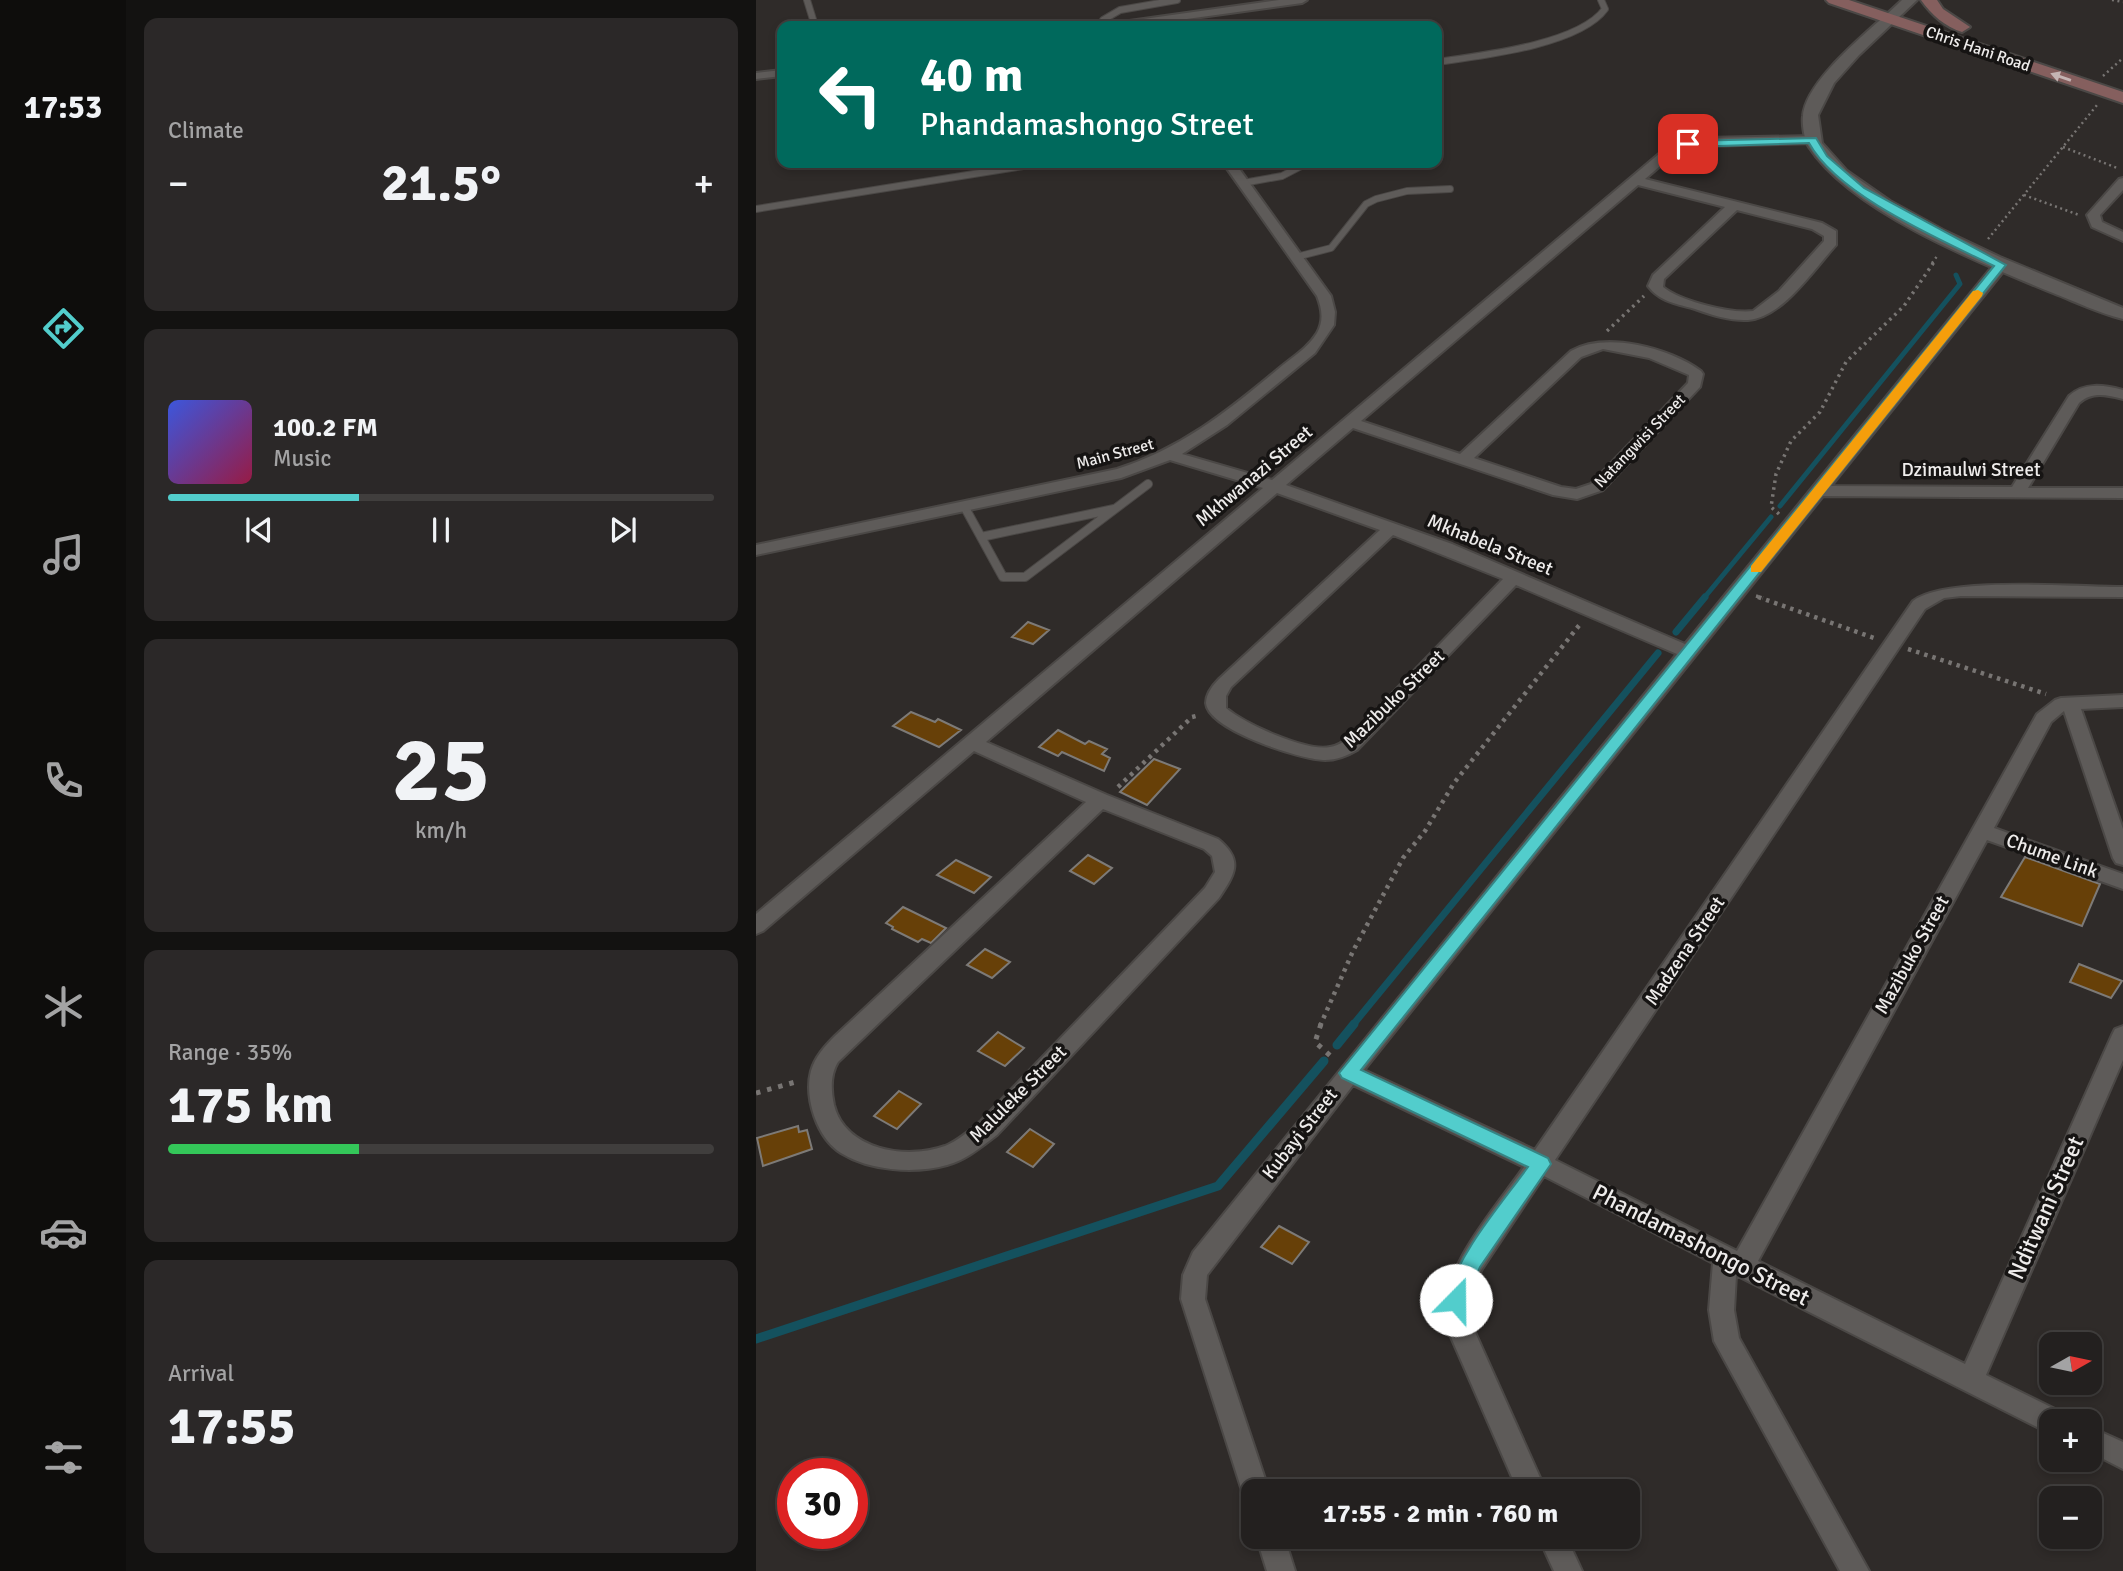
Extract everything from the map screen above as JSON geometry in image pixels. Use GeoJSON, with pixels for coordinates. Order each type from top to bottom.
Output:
{"type":"FeatureCollection","features":[{"type":"Feature","properties":{"kind":"main road","name":"Chris Hani Road"},"geometry":{"type":"LineString","coordinates":[[1834,0],[2111,89],[2123,83]]}},
{"type":"Feature","properties":{"kind":"main road","name":"Chris Hani Road"},"geometry":{"type":"LineString","coordinates":[[1888,0],[1908,3],[2111,89]]}},
{"type":"Feature","properties":{"kind":"main road"},"geometry":{"type":"LineString","coordinates":[[1929,0],[1938,12],[1962,27]]}},
{"type":"Feature","properties":{"kind":"street"},"geometry":{"type":"LineString","coordinates":[[1162,21],[1301,0]]}},
{"type":"Feature","properties":{"kind":"street"},"geometry":{"type":"LineString","coordinates":[[1908,3],[1834,71],[1810,115],[1809,126],[1813,140],[1823,158],[1848,181],[1976,254],[2123,314]]}},
{"type":"Feature","properties":{"kind":"street"},"geometry":{"type":"LineString","coordinates":[[756,76],[777,74]]}},
{"type":"Feature","properties":{"kind":"street","name":"Mkhwanazi Street"},"geometry":{"type":"LineString","coordinates":[[756,926],[974,744],[1670,151],[1688,144],[1813,140]]}},
{"type":"Feature","properties":{"kind":"street","name":"Main Street"},"geometry":{"type":"LineString","coordinates":[[756,550],[1121,473],[1172,456],[1210,430],[1324,335],[1330,321],[1330,309],[1324,296],[1232,168]]}},
{"type":"Feature","properties":{"kind":"street"},"geometry":{"type":"LineString","coordinates":[[1635,180],[1817,226],[1831,234],[1831,242],[1772,306],[1757,315],[1724,313],[1670,298],[1657,290],[1655,282],[1733,206]]}},
{"type":"Feature","properties":{"kind":"street"},"geometry":{"type":"LineString","coordinates":[[2123,182],[2093,215],[2094,220],[2105,229],[2123,237]]}},
{"type":"Feature","properties":{"kind":"street","name":"Kubayi Street"},"geometry":{"type":"LineString","coordinates":[[1251,1479],[1195,1308],[1195,1275],[1202,1261],[1349,1073],[2001,265]]}},
{"type":"Feature","properties":{"kind":"street"},"geometry":{"type":"LineString","coordinates":[[1464,459],[1576,354],[1600,346]]}},
{"type":"Feature","properties":{"kind":"street","name":"Natangwisi Street"},"geometry":{"type":"LineString","coordinates":[[1350,422],[1559,492],[1584,493],[1597,488],[1697,379],[1691,369],[1683,366],[1615,346],[1600,346]]}},
{"type":"Feature","properties":{"kind":"street"},"geometry":{"type":"LineString","coordinates":[[2018,491],[2074,398],[2090,391],[2104,390],[2123,395]]}},
{"type":"Feature","properties":{"kind":"street"},"geometry":{"type":"LineString","coordinates":[[1172,456],[1275,486]]}},
{"type":"Feature","properties":{"kind":"street","name":"Mkhabela Street"},"geometry":{"type":"LineString","coordinates":[[1275,486],[1516,576],[1687,652]]}},
{"type":"Feature","properties":{"kind":"street","name":"Dzimaulwi Street"},"geometry":{"type":"LineString","coordinates":[[1819,491],[2123,493]]}},
{"type":"Feature","properties":{"kind":"street"},"geometry":{"type":"LineString","coordinates":[[1218,712],[1215,703],[1217,693],[1224,683],[1391,528]]}},
{"type":"Feature","properties":{"kind":"street","name":"Mazibuko Street"},"geometry":{"type":"LineString","coordinates":[[1218,712],[1230,722],[1301,750],[1325,754],[1345,749],[1361,737],[1516,576]]}},
{"type":"Feature","properties":{"kind":"street","name":"Madzena Street"},"geometry":{"type":"LineString","coordinates":[[1527,1479],[1457,1321],[1456,1300],[1461,1283],[1473,1261],[1919,605],[1928,597],[1942,592],[1961,590],[2123,592]]}},
{"type":"Feature","properties":{"kind":"street"},"geometry":{"type":"LineString","coordinates":[[2123,701],[2070,703],[2118,825],[2123,858]]}},
{"type":"Feature","properties":{"kind":"street","name":"Mazibuko Street"},"geometry":{"type":"LineString","coordinates":[[1855,1571],[1727,1341],[1721,1321],[1720,1300],[1734,1263],[2044,718],[2061,704],[2070,703]]}},
{"type":"Feature","properties":{"kind":"street","name":"Maluleke Street"},"geometry":{"type":"LineString","coordinates":[[821,1075],[825,1112],[832,1131],[848,1146],[870,1154],[926,1159],[949,1154],[968,1145],[989,1128],[1212,893],[1225,873],[1222,853],[1210,844],[1102,801],[974,744]]}},
{"type":"Feature","properties":{"kind":"street"},"geometry":{"type":"LineString","coordinates":[[821,1075],[827,1060],[843,1042],[1102,801]]}},
{"type":"Feature","properties":{"kind":"street","name":"Chume Link"},"geometry":{"type":"LineString","coordinates":[[1980,830],[2123,882]]}},
{"type":"Feature","properties":{"kind":"street","name":"Nditwani Street"},"geometry":{"type":"LineString","coordinates":[[1970,1381],[2123,1035]]}},
{"type":"Feature","properties":{"kind":"street","name":"Phandamashongo Street"},"geometry":{"type":"LineString","coordinates":[[1349,1073],[1541,1164],[2039,1415]]}},
{"type":"Feature","properties":{"kind":"street"},"geometry":{"type":"LineString","coordinates":[[2102,1445],[2123,1456]]}},
{"type":"Feature","properties":{"kind":"street"},"geometry":{"type":"LineString","coordinates":[[1274,1549],[1281,1571]]}},
{"type":"Feature","properties":{"kind":"street"},"geometry":{"type":"LineString","coordinates":[[1558,1549],[1568,1571]]}},
{"type":"Feature","properties":{"kind":"lane"},"geometry":{"type":"LineString","coordinates":[[807,0],[813,21]]}},
{"type":"Feature","properties":{"kind":"lane"},"geometry":{"type":"LineString","coordinates":[[1138,0],[1144,6]]}},
{"type":"Feature","properties":{"kind":"lane"},"geometry":{"type":"LineString","coordinates":[[1103,21],[1120,10],[1177,0]]}},
{"type":"Feature","properties":{"kind":"lane"},"geometry":{"type":"LineString","coordinates":[[1442,61],[1522,50],[1550,42],[1600,16],[1605,9],[1601,0]]}},
{"type":"Feature","properties":{"kind":"lane"},"geometry":{"type":"LineString","coordinates":[[756,209],[1011,168]]}},
{"type":"Feature","properties":{"kind":"lane"},"geometry":{"type":"LineString","coordinates":[[1243,183],[1282,176],[1297,168]]}},
{"type":"Feature","properties":{"kind":"lane"},"geometry":{"type":"LineString","coordinates":[[1296,257],[1331,248],[1366,204],[1374,199],[1394,193],[1450,189]]}},
{"type":"Feature","properties":{"kind":"lane"},"geometry":{"type":"LineString","coordinates":[[964,506],[1003,577],[1013,579],[1026,577],[1148,484]]}},
{"type":"Feature","properties":{"kind":"lane"},"geometry":{"type":"LineString","coordinates":[[981,537],[1117,508]]}},
{"type":"Feature","properties":{"kind":"path"},"geometry":{"type":"LineString","coordinates":[[2112,0],[2123,2]]}},
{"type":"Feature","properties":{"kind":"path"},"geometry":{"type":"LineString","coordinates":[[1976,254],[2111,89],[2123,58]]}},
{"type":"Feature","properties":{"kind":"path"},"geometry":{"type":"LineString","coordinates":[[2063,147],[2123,170]]}},
{"type":"Feature","properties":{"kind":"path"},"geometry":{"type":"LineString","coordinates":[[2024,195],[2094,220]]}},
{"type":"Feature","properties":{"kind":"path"},"geometry":{"type":"LineString","coordinates":[[1791,525],[1771,507],[1776,474],[1791,441],[1820,412],[1846,362],[1903,306],[1948,239]]}},
{"type":"Feature","properties":{"kind":"path"},"geometry":{"type":"LineString","coordinates":[[1600,346],[1600,338],[1645,295],[1657,290]]}},
{"type":"Feature","properties":{"kind":"path"},"geometry":{"type":"LineString","coordinates":[[1349,1073],[1315,1042],[1325,1012],[1378,904],[1403,858],[1425,831],[1454,783],[1591,610]]}},
{"type":"Feature","properties":{"kind":"path"},"geometry":{"type":"LineString","coordinates":[[1102,801],[1192,717],[1218,712]]}},
{"type":"Feature","properties":{"kind":"path"},"geometry":{"type":"LineString","coordinates":[[756,1093],[821,1075]]}},
{"type":"Feature","properties":{"kind":"building"},"geometry":{"type":"Polygon","coordinates":[[[1028,622],[1049,630],[1033,644],[1012,637],[1028,622]]]}},
{"type":"Feature","properties":{"kind":"building"},"geometry":{"type":"Polygon","coordinates":[[[911,712],[935,722],[938,719],[961,730],[939,747],[893,726],[911,712]]]}},
{"type":"Feature","properties":{"kind":"building"},"geometry":{"type":"Polygon","coordinates":[[[1058,730],[1085,744],[1089,741],[1107,749],[1102,754],[1110,758],[1104,771],[1062,752],[1058,756],[1039,747],[1058,730]]]}},
{"type":"Feature","properties":{"kind":"building"},"geometry":{"type":"Polygon","coordinates":[[[1154,759],[1180,769],[1147,805],[1120,792],[1154,759]]]}},
{"type":"Feature","properties":{"kind":"building"},"geometry":{"type":"Polygon","coordinates":[[[1088,855],[1112,868],[1094,884],[1070,871],[1088,855]]]}},
{"type":"Feature","properties":{"kind":"building"},"geometry":{"type":"Polygon","coordinates":[[[2025,857],[2100,884],[2082,926],[2001,897],[2025,857]]]}},
{"type":"Feature","properties":{"kind":"building"},"geometry":{"type":"Polygon","coordinates":[[[956,860],[991,877],[974,893],[937,875],[956,860]]]}},
{"type":"Feature","properties":{"kind":"building"},"geometry":{"type":"Polygon","coordinates":[[[903,907],[946,928],[931,943],[922,939],[918,942],[886,923],[903,907]]]}},
{"type":"Feature","properties":{"kind":"building"},"geometry":{"type":"Polygon","coordinates":[[[985,949],[1010,962],[992,978],[967,965],[985,949]]]}},
{"type":"Feature","properties":{"kind":"building"},"geometry":{"type":"Polygon","coordinates":[[[2079,964],[2122,981],[2111,998],[2070,982],[2079,964]]]}},
{"type":"Feature","properties":{"kind":"building"},"geometry":{"type":"Polygon","coordinates":[[[998,1032],[1024,1048],[1005,1066],[978,1051],[998,1032]]]}},
{"type":"Feature","properties":{"kind":"building"},"geometry":{"type":"Polygon","coordinates":[[[899,1091],[921,1104],[897,1129],[874,1116],[899,1091]]]}},
{"type":"Feature","properties":{"kind":"building"},"geometry":{"type":"Polygon","coordinates":[[[798,1126],[799,1132],[807,1130],[812,1149],[763,1166],[757,1138],[798,1126]]]}},
{"type":"Feature","properties":{"kind":"building"},"geometry":{"type":"Polygon","coordinates":[[[1030,1129],[1054,1144],[1033,1167],[1007,1152],[1030,1129]]]}},
{"type":"Feature","properties":{"kind":"building"},"geometry":{"type":"Polygon","coordinates":[[[1279,1226],[1309,1242],[1292,1264],[1261,1247],[1279,1226]]]}},
{"type":"Feature","properties":{"kind":"waterway"},"geometry":{"type":"LineString","coordinates":[[1780,506],[1960,284],[1956,275]]}},
{"type":"Feature","properties":{"kind":"waterway"},"geometry":{"type":"LineString","coordinates":[[1704,598],[1771,517]]}},
{"type":"Feature","properties":{"kind":"waterway"},"geometry":{"type":"LineString","coordinates":[[1676,632],[1705,597]]}},
{"type":"Feature","properties":{"kind":"waterway"},"geometry":{"type":"LineString","coordinates":[[1352,1026],[1658,653]]}},
{"type":"Feature","properties":{"kind":"waterway"},"geometry":{"type":"LineString","coordinates":[[1337,1045],[1354,1024]]}},
{"type":"Feature","properties":{"kind":"waterway"},"geometry":{"type":"LineString","coordinates":[[756,1339],[1218,1186],[1324,1061]]}},
{"type":"Feature","properties":{"kind":"slow traffic"},"geometry":{"type":"LineString","coordinates":[[1756,569],[1978,293]]}},
{"type":"Feature","properties":{"kind":"route"},"geometry":{"type":"LineString","coordinates":[[1456,1300],[1461,1283],[1473,1261],[1541,1164],[1349,1073],[2001,265],[1976,254],[1861,190],[1834,170],[1823,158],[1813,140],[1688,144]]}}]}
